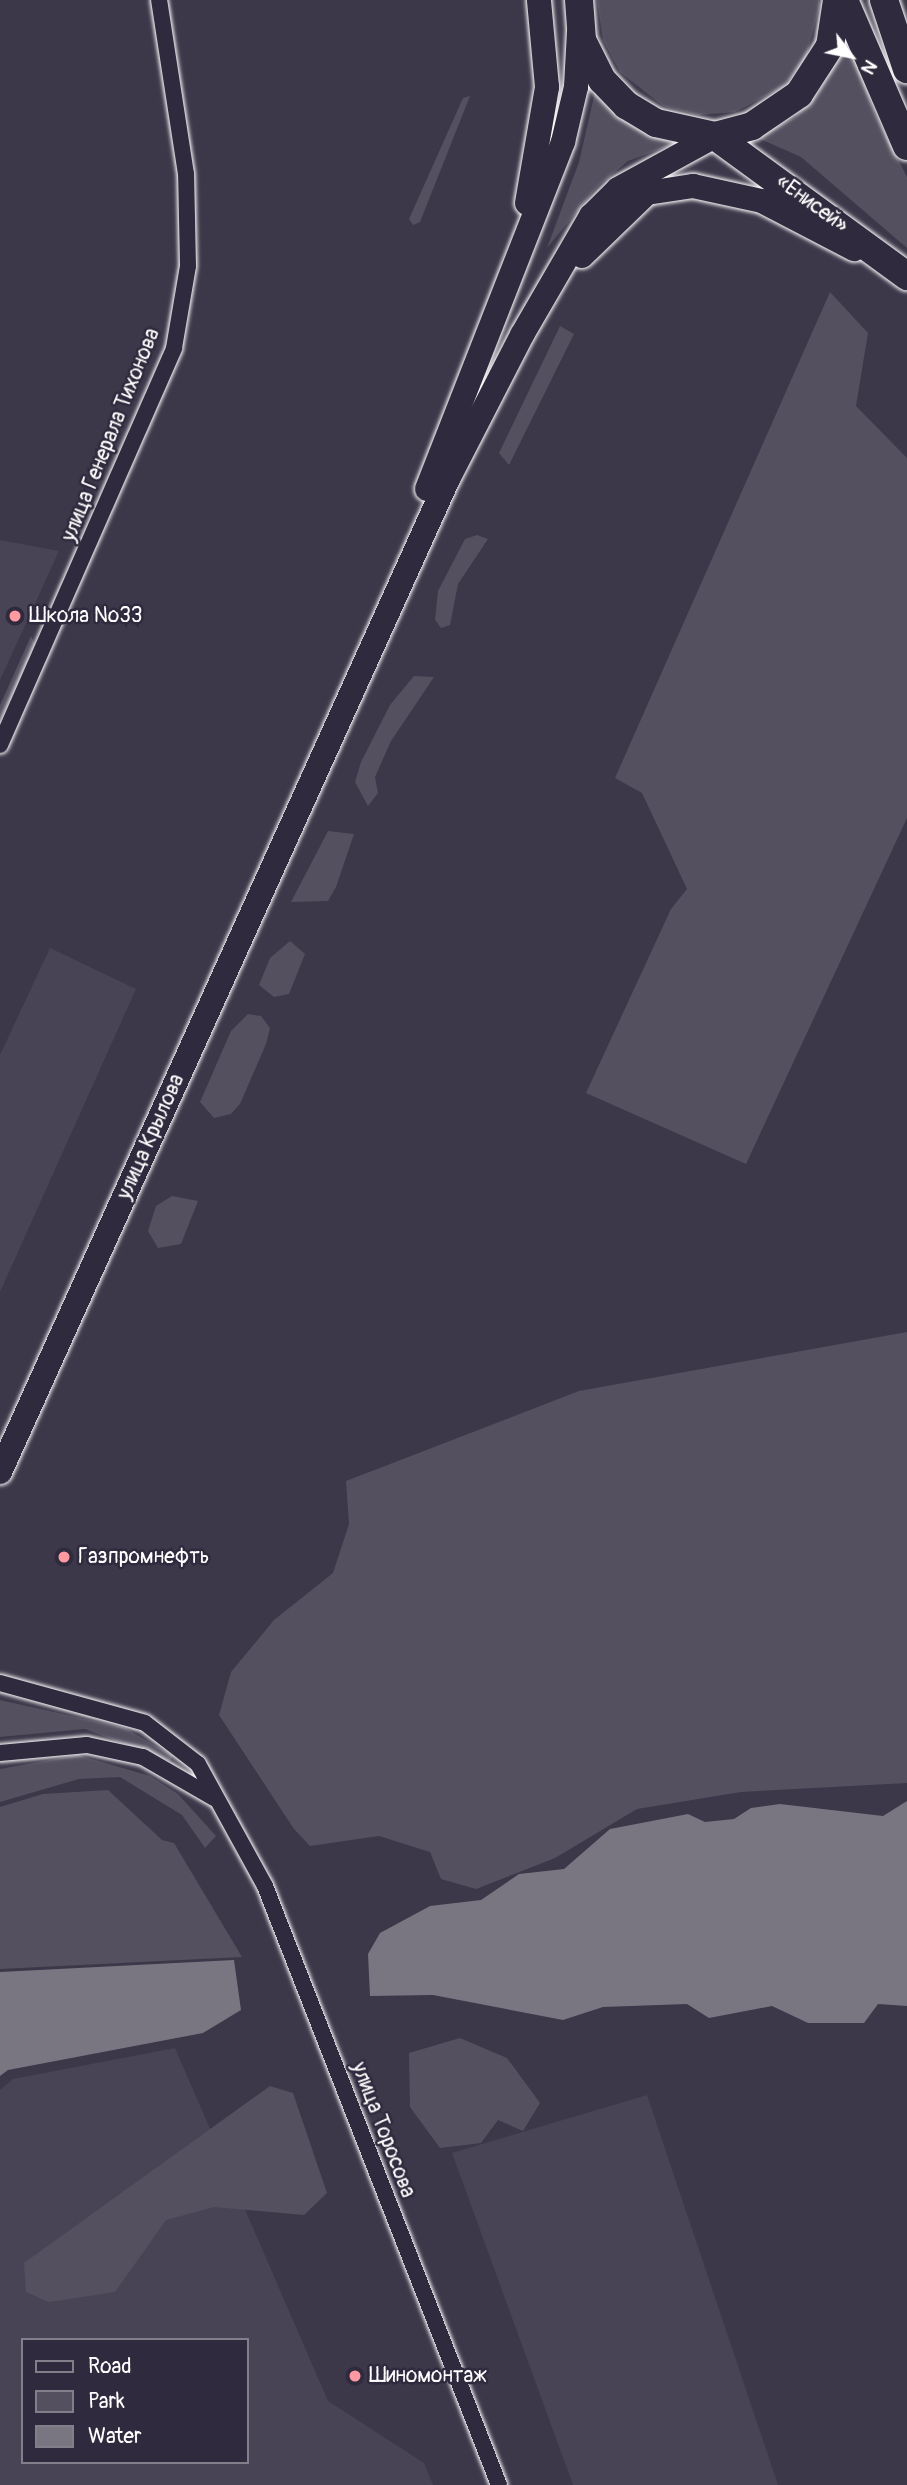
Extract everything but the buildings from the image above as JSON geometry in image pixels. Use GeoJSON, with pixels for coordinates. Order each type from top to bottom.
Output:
{"type":"FeatureCollection","features":[{"type":"Feature","properties":{"kind":"highway","name":"«Енисей»"},"geometry":{"type":"LineString","coordinates":[[579,0],[582,40],[602,80],[626,105],[656,123],[715,135],[906,276]]}},
{"type":"Feature","properties":{"kind":"highway","name":"«Енисей»"},"geometry":{"type":"LineString","coordinates":[[715,135],[752,126],[800,94],[830,46],[836,0]]}},
{"type":"Feature","properties":{"kind":"highway"},"geometry":{"type":"LineString","coordinates":[[844,0],[907,146]]}},
{"type":"Feature","properties":{"kind":"highway"},"geometry":{"type":"LineString","coordinates":[[884,0],[907,69]]}},
{"type":"Feature","properties":{"kind":"main road"},"geometry":{"type":"LineString","coordinates":[[502,303],[543,128],[546,47],[539,0]]}},
{"type":"Feature","properties":{"kind":"main road"},"geometry":{"type":"LineString","coordinates":[[302,802],[502,303],[563,142],[582,40],[569,0]]}},
{"type":"Feature","properties":{"kind":"main road"},"geometry":{"type":"LineString","coordinates":[[302,802],[448,479],[522,335],[591,216],[618,189],[715,135]]}},
{"type":"Feature","properties":{"kind":"main road"},"geometry":{"type":"LineString","coordinates":[[522,335],[624,208],[671,187],[723,189],[762,201],[906,276]]}},
{"type":"Feature","properties":{"kind":"main road","name":"улица Крылова"},"geometry":{"type":"LineString","coordinates":[[0,1472],[302,802]]}},
{"type":"Feature","properties":{"kind":"street","name":"улица Генерала Тихонова"},"geometry":{"type":"LineString","coordinates":[[0,746],[179,325],[188,266],[186,174],[159,0]]}},
{"type":"Feature","properties":{"kind":"street","name":"улица Торосова"},"geometry":{"type":"LineString","coordinates":[[0,1683],[145,1723],[181,1746],[214,1798],[265,1886],[499,2485]]}},
{"type":"Feature","properties":{"kind":"street"},"geometry":{"type":"LineString","coordinates":[[0,1753],[87,1745],[143,1757],[214,1798]]}},
{"type":"Feature","properties":{"kind":"shaded area","name":"Школа №33"},"geometry":{"type":"Polygon","coordinates":[[[0,540],[59,551],[0,680],[0,540]]]}},
{"type":"Feature","properties":{"kind":"shaded area"},"geometry":{"type":"Polygon","coordinates":[[[50,948],[136,989],[0,1292],[0,1055],[50,948]]]}},
{"type":"Feature","properties":{"kind":"shaded area"},"geometry":{"type":"Polygon","coordinates":[[[175,2048],[328,2401],[424,2463],[433,2485],[0,2485],[0,2090],[13,2079],[175,2048]]]}},
{"type":"Feature","properties":{"kind":"shaded area"},"geometry":{"type":"Polygon","coordinates":[[[647,2095],[778,2485],[573,2485],[452,2153],[647,2095]]]}},
{"type":"Feature","properties":{"kind":"green space"},"geometry":{"type":"Polygon","coordinates":[[[597,0],[819,0],[820,5],[806,58],[783,87],[735,112],[698,115],[663,106],[620,72],[603,40],[597,0]]]}},
{"type":"Feature","properties":{"kind":"green space"},"geometry":{"type":"Polygon","coordinates":[[[847,33],[875,114],[907,177],[907,248],[801,157],[756,137],[794,118],[819,92],[847,33]]]}},
{"type":"Feature","properties":{"kind":"green space"},"geometry":{"type":"Polygon","coordinates":[[[595,92],[632,123],[674,144],[628,161],[597,187],[547,248],[579,162],[595,92]]]}},
{"type":"Feature","properties":{"kind":"green space"},"geometry":{"type":"Polygon","coordinates":[[[470,96],[420,222],[413,225],[409,219],[463,98],[470,96]]]}},
{"type":"Feature","properties":{"kind":"green space"},"geometry":{"type":"Polygon","coordinates":[[[830,292],[868,333],[856,406],[907,458],[907,818],[746,1164],[586,1093],[671,909],[687,889],[642,793],[615,778],[830,292]]]}},
{"type":"Feature","properties":{"kind":"green space"},"geometry":{"type":"Polygon","coordinates":[[[560,326],[574,334],[509,465],[499,453],[560,326]]]}},
{"type":"Feature","properties":{"kind":"green space"},"geometry":{"type":"Polygon","coordinates":[[[477,535],[488,539],[458,584],[450,625],[441,628],[435,620],[438,591],[465,539],[477,535]]]}},
{"type":"Feature","properties":{"kind":"green space"},"geometry":{"type":"Polygon","coordinates":[[[31,636],[35,644],[0,721],[0,705],[31,636]]]}},
{"type":"Feature","properties":{"kind":"green space"},"geometry":{"type":"Polygon","coordinates":[[[414,676],[434,677],[391,741],[375,777],[378,793],[368,806],[355,782],[361,762],[390,705],[414,676]]]}},
{"type":"Feature","properties":{"kind":"green space"},"geometry":{"type":"Polygon","coordinates":[[[328,831],[354,834],[336,887],[328,901],[291,902],[328,831]]]}},
{"type":"Feature","properties":{"kind":"green space"},"geometry":{"type":"Polygon","coordinates":[[[290,941],[305,954],[289,994],[274,997],[259,985],[270,958],[290,941]]]}},
{"type":"Feature","properties":{"kind":"green space"},"geometry":{"type":"Polygon","coordinates":[[[248,1014],[261,1016],[270,1028],[266,1044],[240,1104],[231,1114],[214,1118],[200,1102],[231,1031],[248,1014]]]}},
{"type":"Feature","properties":{"kind":"green space"},"geometry":{"type":"Polygon","coordinates":[[[172,1196],[198,1201],[181,1244],[158,1248],[148,1231],[156,1206],[172,1196]]]}},
{"type":"Feature","properties":{"kind":"green space"},"geometry":{"type":"Polygon","coordinates":[[[907,1332],[907,1783],[741,1792],[637,1809],[555,1858],[476,1889],[441,1879],[430,1852],[379,1836],[310,1846],[294,1829],[219,1715],[231,1672],[274,1620],[333,1573],[349,1524],[346,1481],[579,1391],[907,1332]]]}},
{"type":"Feature","properties":{"kind":"green space"},"geometry":{"type":"Polygon","coordinates":[[[0,1700],[125,1728],[173,1756],[170,1761],[85,1729],[0,1737],[0,1700]]]}},
{"type":"Feature","properties":{"kind":"green space"},"geometry":{"type":"Polygon","coordinates":[[[78,1755],[150,1776],[178,1794],[216,1836],[205,1848],[182,1815],[120,1777],[79,1779],[0,1802],[0,1769],[78,1755]]]}},
{"type":"Feature","properties":{"kind":"green space"},"geometry":{"type":"Polygon","coordinates":[[[108,1790],[162,1840],[174,1843],[242,1957],[0,1969],[0,1807],[43,1794],[108,1790]]]}},
{"type":"Feature","properties":{"kind":"green space"},"geometry":{"type":"Polygon","coordinates":[[[460,2038],[507,2058],[540,2103],[523,2131],[498,2120],[481,2143],[440,2148],[410,2107],[409,2053],[460,2038]]]}},
{"type":"Feature","properties":{"kind":"green space"},"geometry":{"type":"Polygon","coordinates":[[[270,2086],[293,2093],[327,2193],[304,2215],[214,2207],[166,2220],[115,2292],[49,2302],[26,2292],[24,2263],[270,2086]]]}},
{"type":"Feature","properties":{"kind":"water"},"geometry":{"type":"Polygon","coordinates":[[[907,1801],[907,2006],[878,2004],[864,2023],[808,2023],[772,2006],[709,2018],[687,2004],[603,2007],[563,2020],[433,1995],[370,1996],[368,1954],[380,1933],[430,1906],[481,1900],[519,1874],[564,1869],[610,1829],[688,1814],[705,1822],[734,1819],[751,1808],[780,1804],[883,1816],[907,1801]]]}},
{"type":"Feature","properties":{"kind":"water"},"geometry":{"type":"Polygon","coordinates":[[[234,1960],[241,2010],[203,2033],[8,2070],[0,2076],[0,1972],[234,1960]]]}},
{"type":"Feature","properties":{"kind":"place","name":"Школа №33"},"geometry":{"type":"Point","coordinates":[15,616]}},
{"type":"Feature","properties":{"kind":"place","name":"Газпромнефть"},"geometry":{"type":"Point","coordinates":[64,1557]}},
{"type":"Feature","properties":{"kind":"place","name":"Шиномонтаж"},"geometry":{"type":"Point","coordinates":[355,2376]}}]}
